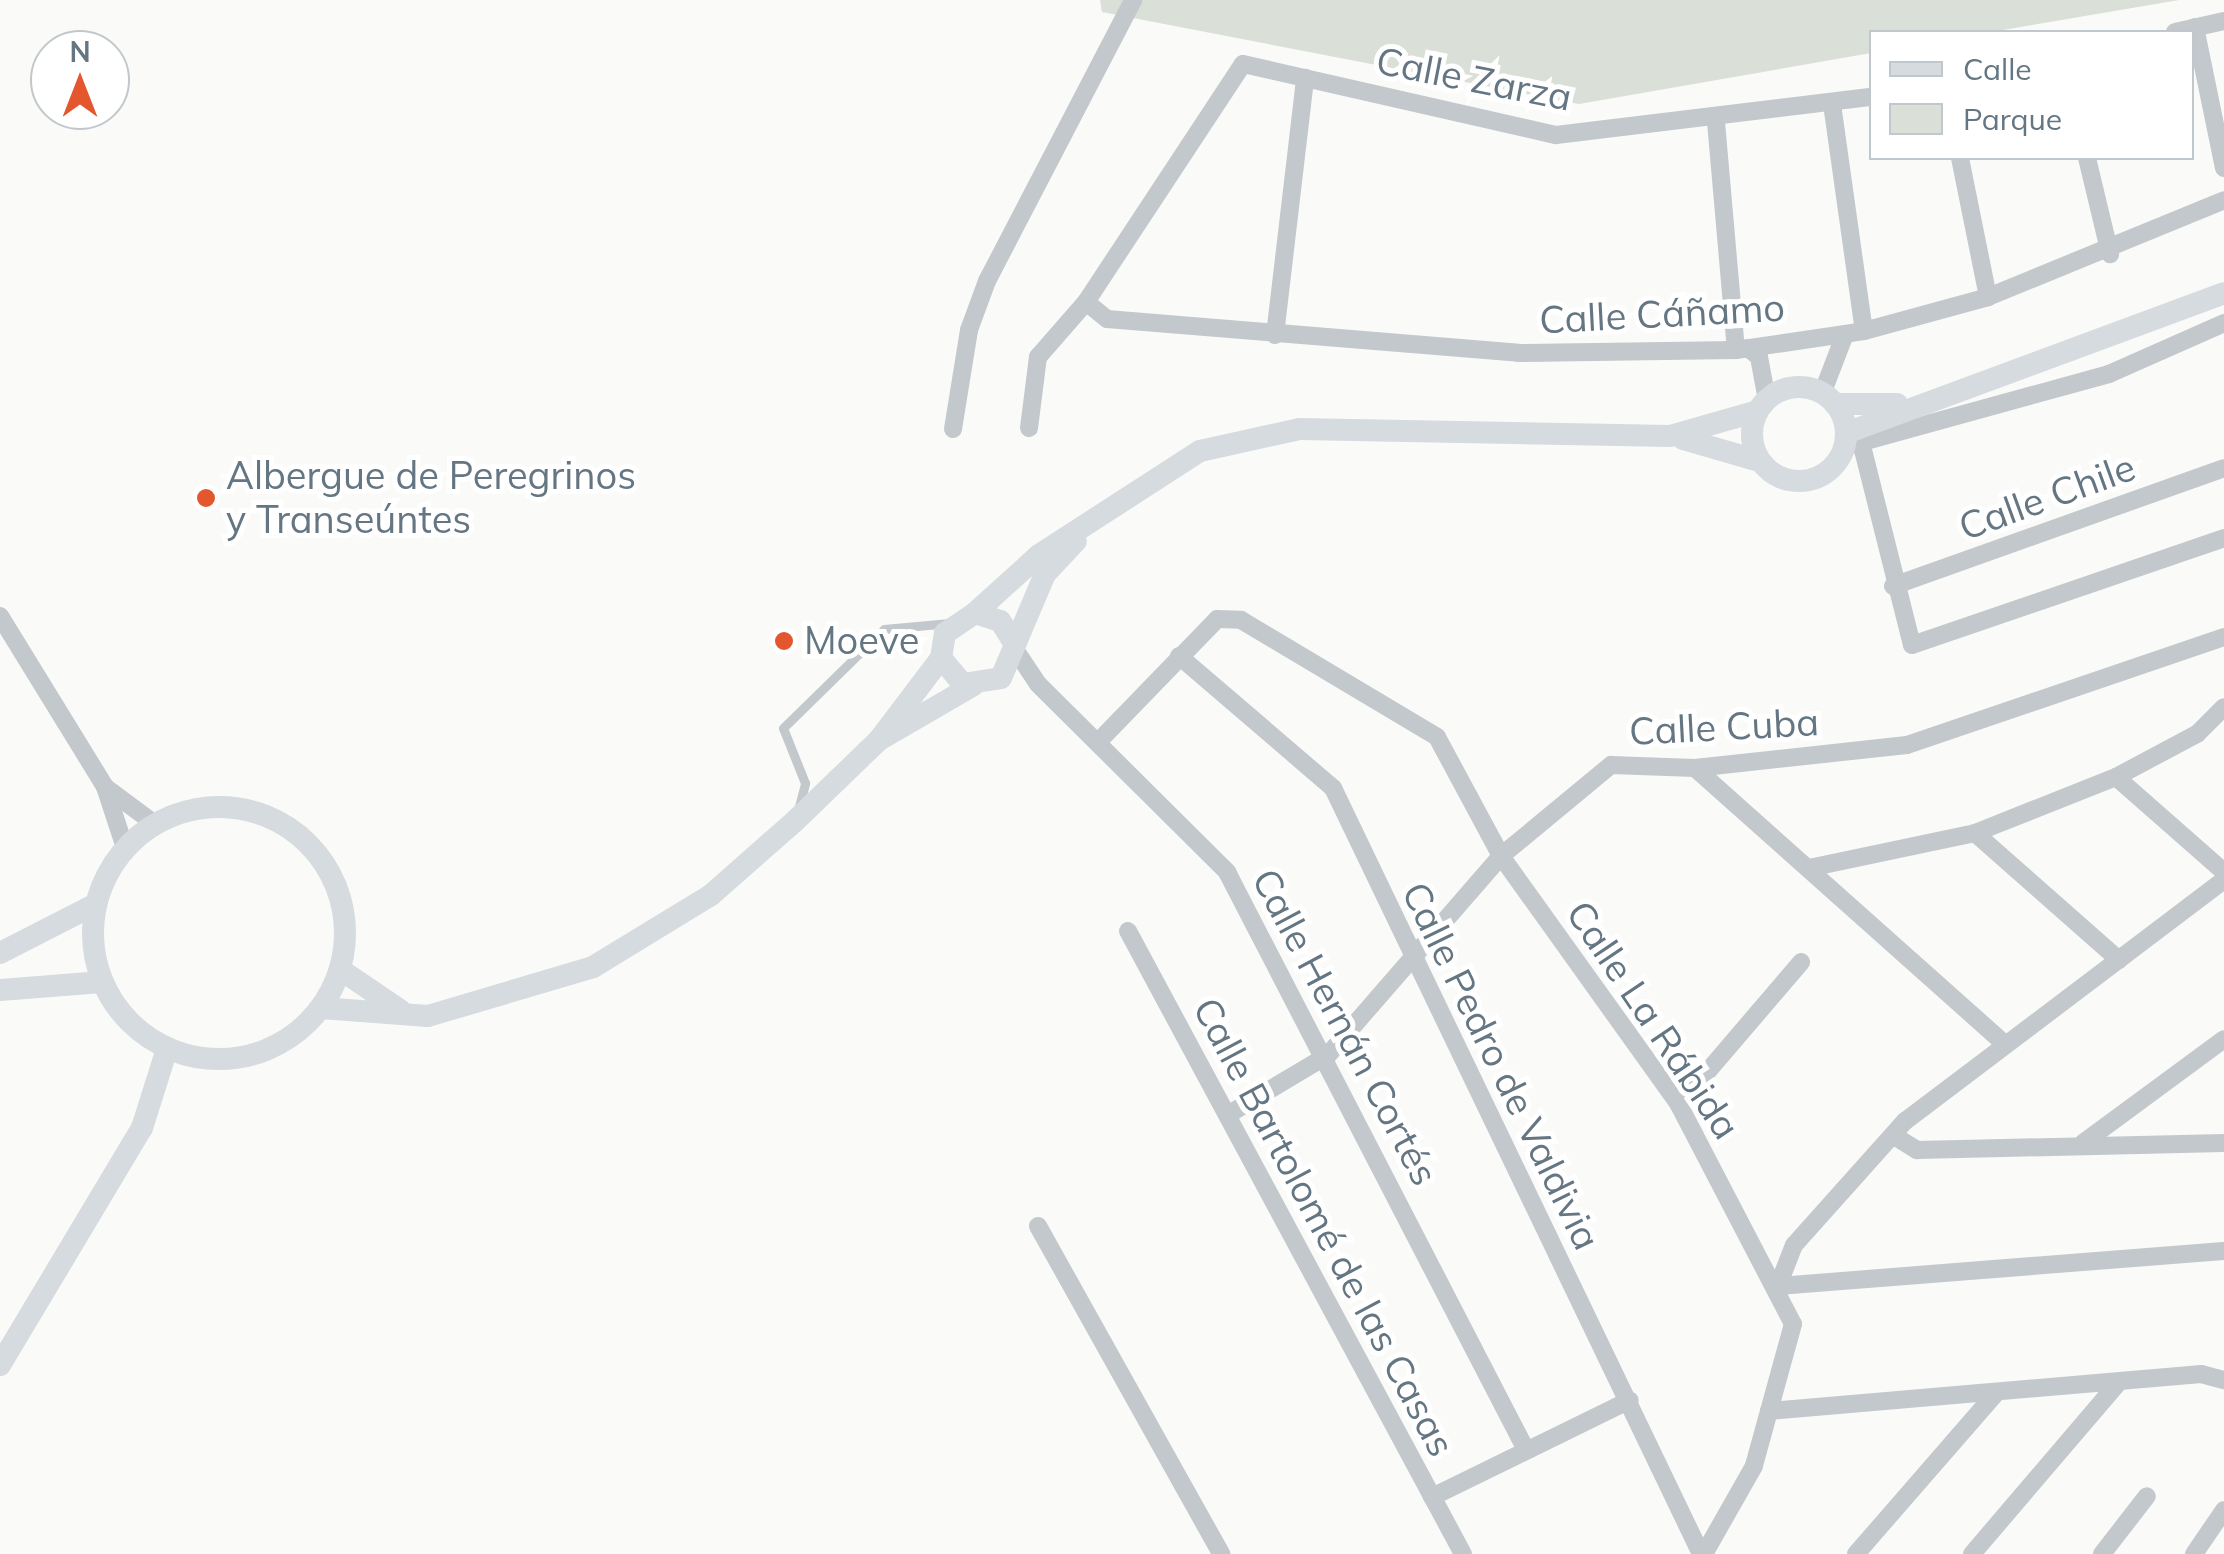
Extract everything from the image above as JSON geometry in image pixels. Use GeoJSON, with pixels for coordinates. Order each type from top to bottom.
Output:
{"type":"FeatureCollection","features":[{"type":"Feature","properties":{"kind":"main road"},"geometry":{"type":"LineString","coordinates":[[322,1008],[428,1016],[593,967],[711,895],[795,822],[879,740],[941,658],[952,623],[975,613],[1114,502],[1200,451],[1299,430],[1670,436],[1760,461],[1782,479],[1811,480],[1850,441],[1906,404],[2100,345],[2224,292]]}},
{"type":"Feature","properties":{"kind":"main road"},"geometry":{"type":"LineString","coordinates":[[1670,436],[1762,406],[1794,388],[1829,399],[1906,404]]}},
{"type":"Feature","properties":{"kind":"main road"},"geometry":{"type":"LineString","coordinates":[[1829,399],[1850,441]]}},
{"type":"Feature","properties":{"kind":"main road"},"geometry":{"type":"LineString","coordinates":[[1760,461],[1762,406]]}},
{"type":"Feature","properties":{"kind":"main road"},"geometry":{"type":"LineString","coordinates":[[879,740],[972,686],[1001,678],[1046,574],[1114,502]]}},
{"type":"Feature","properties":{"kind":"main road"},"geometry":{"type":"LineString","coordinates":[[975,613],[1000,621],[1014,646]]}},
{"type":"Feature","properties":{"kind":"main road"},"geometry":{"type":"LineString","coordinates":[[941,658],[972,686]]}},
{"type":"Feature","properties":{"kind":"main road"},"geometry":{"type":"LineString","coordinates":[[0,953],[94,905],[125,848],[155,824],[204,806],[283,822],[336,882],[346,922],[341,970],[322,1008],[290,1038],[252,1055],[166,1052],[124,1016],[102,982],[94,905]]}},
{"type":"Feature","properties":{"kind":"main road"},"geometry":{"type":"LineString","coordinates":[[341,970],[402,1012]]}},
{"type":"Feature","properties":{"kind":"main road"},"geometry":{"type":"LineString","coordinates":[[0,990],[50,980],[102,982]]}},
{"type":"Feature","properties":{"kind":"main road"},"geometry":{"type":"LineString","coordinates":[[0,1365],[142,1128],[166,1052]]}},
{"type":"Feature","properties":{"kind":"street"},"geometry":{"type":"LineString","coordinates":[[954,430],[969,330],[987,281],[1133,0]]}},
{"type":"Feature","properties":{"kind":"street"},"geometry":{"type":"LineString","coordinates":[[2183,30],[2224,20]]}},
{"type":"Feature","properties":{"kind":"street"},"geometry":{"type":"LineString","coordinates":[[2196,27],[2224,168]]}},
{"type":"Feature","properties":{"kind":"street","name":"Calle Zarza"},"geometry":{"type":"LineString","coordinates":[[1086,302],[1244,64],[1556,135],[1716,122],[1869,98]]}},
{"type":"Feature","properties":{"kind":"street"},"geometry":{"type":"LineString","coordinates":[[1275,335],[1304,78]]}},
{"type":"Feature","properties":{"kind":"street"},"geometry":{"type":"LineString","coordinates":[[1829,399],[1854,333],[1832,104]]}},
{"type":"Feature","properties":{"kind":"street"},"geometry":{"type":"LineString","coordinates":[[1716,122],[1742,349],[1760,357],[1762,406]]}},
{"type":"Feature","properties":{"kind":"street"},"geometry":{"type":"LineString","coordinates":[[1960,160],[1988,297]]}},
{"type":"Feature","properties":{"kind":"street"},"geometry":{"type":"LineString","coordinates":[[2087,160],[2110,254]]}},
{"type":"Feature","properties":{"kind":"street","name":"Calle Cáñamo"},"geometry":{"type":"LineString","coordinates":[[1086,302],[1107,319],[1519,353],[1742,349],[1854,333],[1988,297],[2110,254],[2224,200]]}},
{"type":"Feature","properties":{"kind":"street"},"geometry":{"type":"LineString","coordinates":[[1029,428],[1038,357],[1086,302]]}},
{"type":"Feature","properties":{"kind":"street"},"geometry":{"type":"LineString","coordinates":[[2224,324],[2110,374],[1850,441],[1912,645],[2224,538]]}},
{"type":"Feature","properties":{"kind":"street","name":"Calle Chile"},"geometry":{"type":"LineString","coordinates":[[1893,586],[2224,468]]}},
{"type":"Feature","properties":{"kind":"street"},"geometry":{"type":"LineString","coordinates":[[0,616],[105,787],[125,848]]}},
{"type":"Feature","properties":{"kind":"street","name":"Calle La Rábida"},"geometry":{"type":"LineString","coordinates":[[1098,742],[1217,619],[1242,620],[1437,738],[1500,856],[1680,1105],[1778,1286],[1793,1324],[1754,1466],[1702,1554]]}},
{"type":"Feature","properties":{"kind":"street","name":"Calle Cuba"},"geometry":{"type":"LineString","coordinates":[[1228,1114],[1328,1055],[1412,964],[1500,856],[1610,765],[1695,768],[1907,746],[2224,637]]}},
{"type":"Feature","properties":{"kind":"street","name":"Calle Hernán Cortés"},"geometry":{"type":"LineString","coordinates":[[1014,646],[1038,684],[1227,872],[1328,1055],[1526,1450]]}},
{"type":"Feature","properties":{"kind":"street","name":"Calle Pedro de Valdivia"},"geometry":{"type":"LineString","coordinates":[[1179,656],[1333,788],[1412,964],[1630,1400],[1702,1554]]}},
{"type":"Feature","properties":{"kind":"street"},"geometry":{"type":"LineString","coordinates":[[1001,678],[1038,684]]}},
{"type":"Feature","properties":{"kind":"street"},"geometry":{"type":"LineString","coordinates":[[1809,868],[1975,833],[2116,777],[2197,734],[2224,707]]}},
{"type":"Feature","properties":{"kind":"street"},"geometry":{"type":"LineString","coordinates":[[1695,768],[2004,1043]]}},
{"type":"Feature","properties":{"kind":"street"},"geometry":{"type":"LineString","coordinates":[[2116,777],[2224,872]]}},
{"type":"Feature","properties":{"kind":"street"},"geometry":{"type":"LineString","coordinates":[[105,787],[155,824]]}},
{"type":"Feature","properties":{"kind":"street"},"geometry":{"type":"LineString","coordinates":[[1975,833],[2119,960]]}},
{"type":"Feature","properties":{"kind":"street"},"geometry":{"type":"LineString","coordinates":[[2224,880],[2004,1043],[1896,1137],[1794,1245],[1778,1286],[2224,1252]]}},
{"type":"Feature","properties":{"kind":"street","name":"Calle Bartolomé de las Casas"},"geometry":{"type":"LineString","coordinates":[[1128,931],[1463,1554]]}},
{"type":"Feature","properties":{"kind":"street"},"geometry":{"type":"LineString","coordinates":[[1680,1105],[1801,962]]}},
{"type":"Feature","properties":{"kind":"street"},"geometry":{"type":"LineString","coordinates":[[2082,1143],[2224,1039]]}},
{"type":"Feature","properties":{"kind":"street"},"geometry":{"type":"LineString","coordinates":[[1896,1137],[1916,1150],[2082,1143],[2224,1143]]}},
{"type":"Feature","properties":{"kind":"street"},"geometry":{"type":"LineString","coordinates":[[1038,1226],[1221,1554]]}},
{"type":"Feature","properties":{"kind":"street"},"geometry":{"type":"LineString","coordinates":[[1770,1411],[2118,1383],[2224,1380]]}},
{"type":"Feature","properties":{"kind":"street"},"geometry":{"type":"LineString","coordinates":[[1972,1554],[2118,1383]]}},
{"type":"Feature","properties":{"kind":"street"},"geometry":{"type":"LineString","coordinates":[[1856,1554],[1996,1393]]}},
{"type":"Feature","properties":{"kind":"street"},"geometry":{"type":"LineString","coordinates":[[1432,1497],[1630,1400]]}},
{"type":"Feature","properties":{"kind":"street"},"geometry":{"type":"LineString","coordinates":[[2102,1554],[2147,1496]]}},
{"type":"Feature","properties":{"kind":"street"},"geometry":{"type":"LineString","coordinates":[[2194,1554],[2224,1510]]}},
{"type":"Feature","properties":{"kind":"lane"},"geometry":{"type":"LineString","coordinates":[[795,822],[806,783],[783,728],[884,630],[952,623]]}},
{"type":"Feature","properties":{"kind":"green space"},"geometry":{"type":"Polygon","coordinates":[[[1100,0],[2179,0],[2003,30],[1869,30],[1869,53],[1579,104],[1102,12],[1100,0]]]}},
{"type":"Feature","properties":{"kind":"place","name":"Albergue de Peregrinos y Transeúntes"},"geometry":{"type":"Point","coordinates":[206,498]}},
{"type":"Feature","properties":{"kind":"place","name":"Moeve"},"geometry":{"type":"Point","coordinates":[784,641]}}]}
